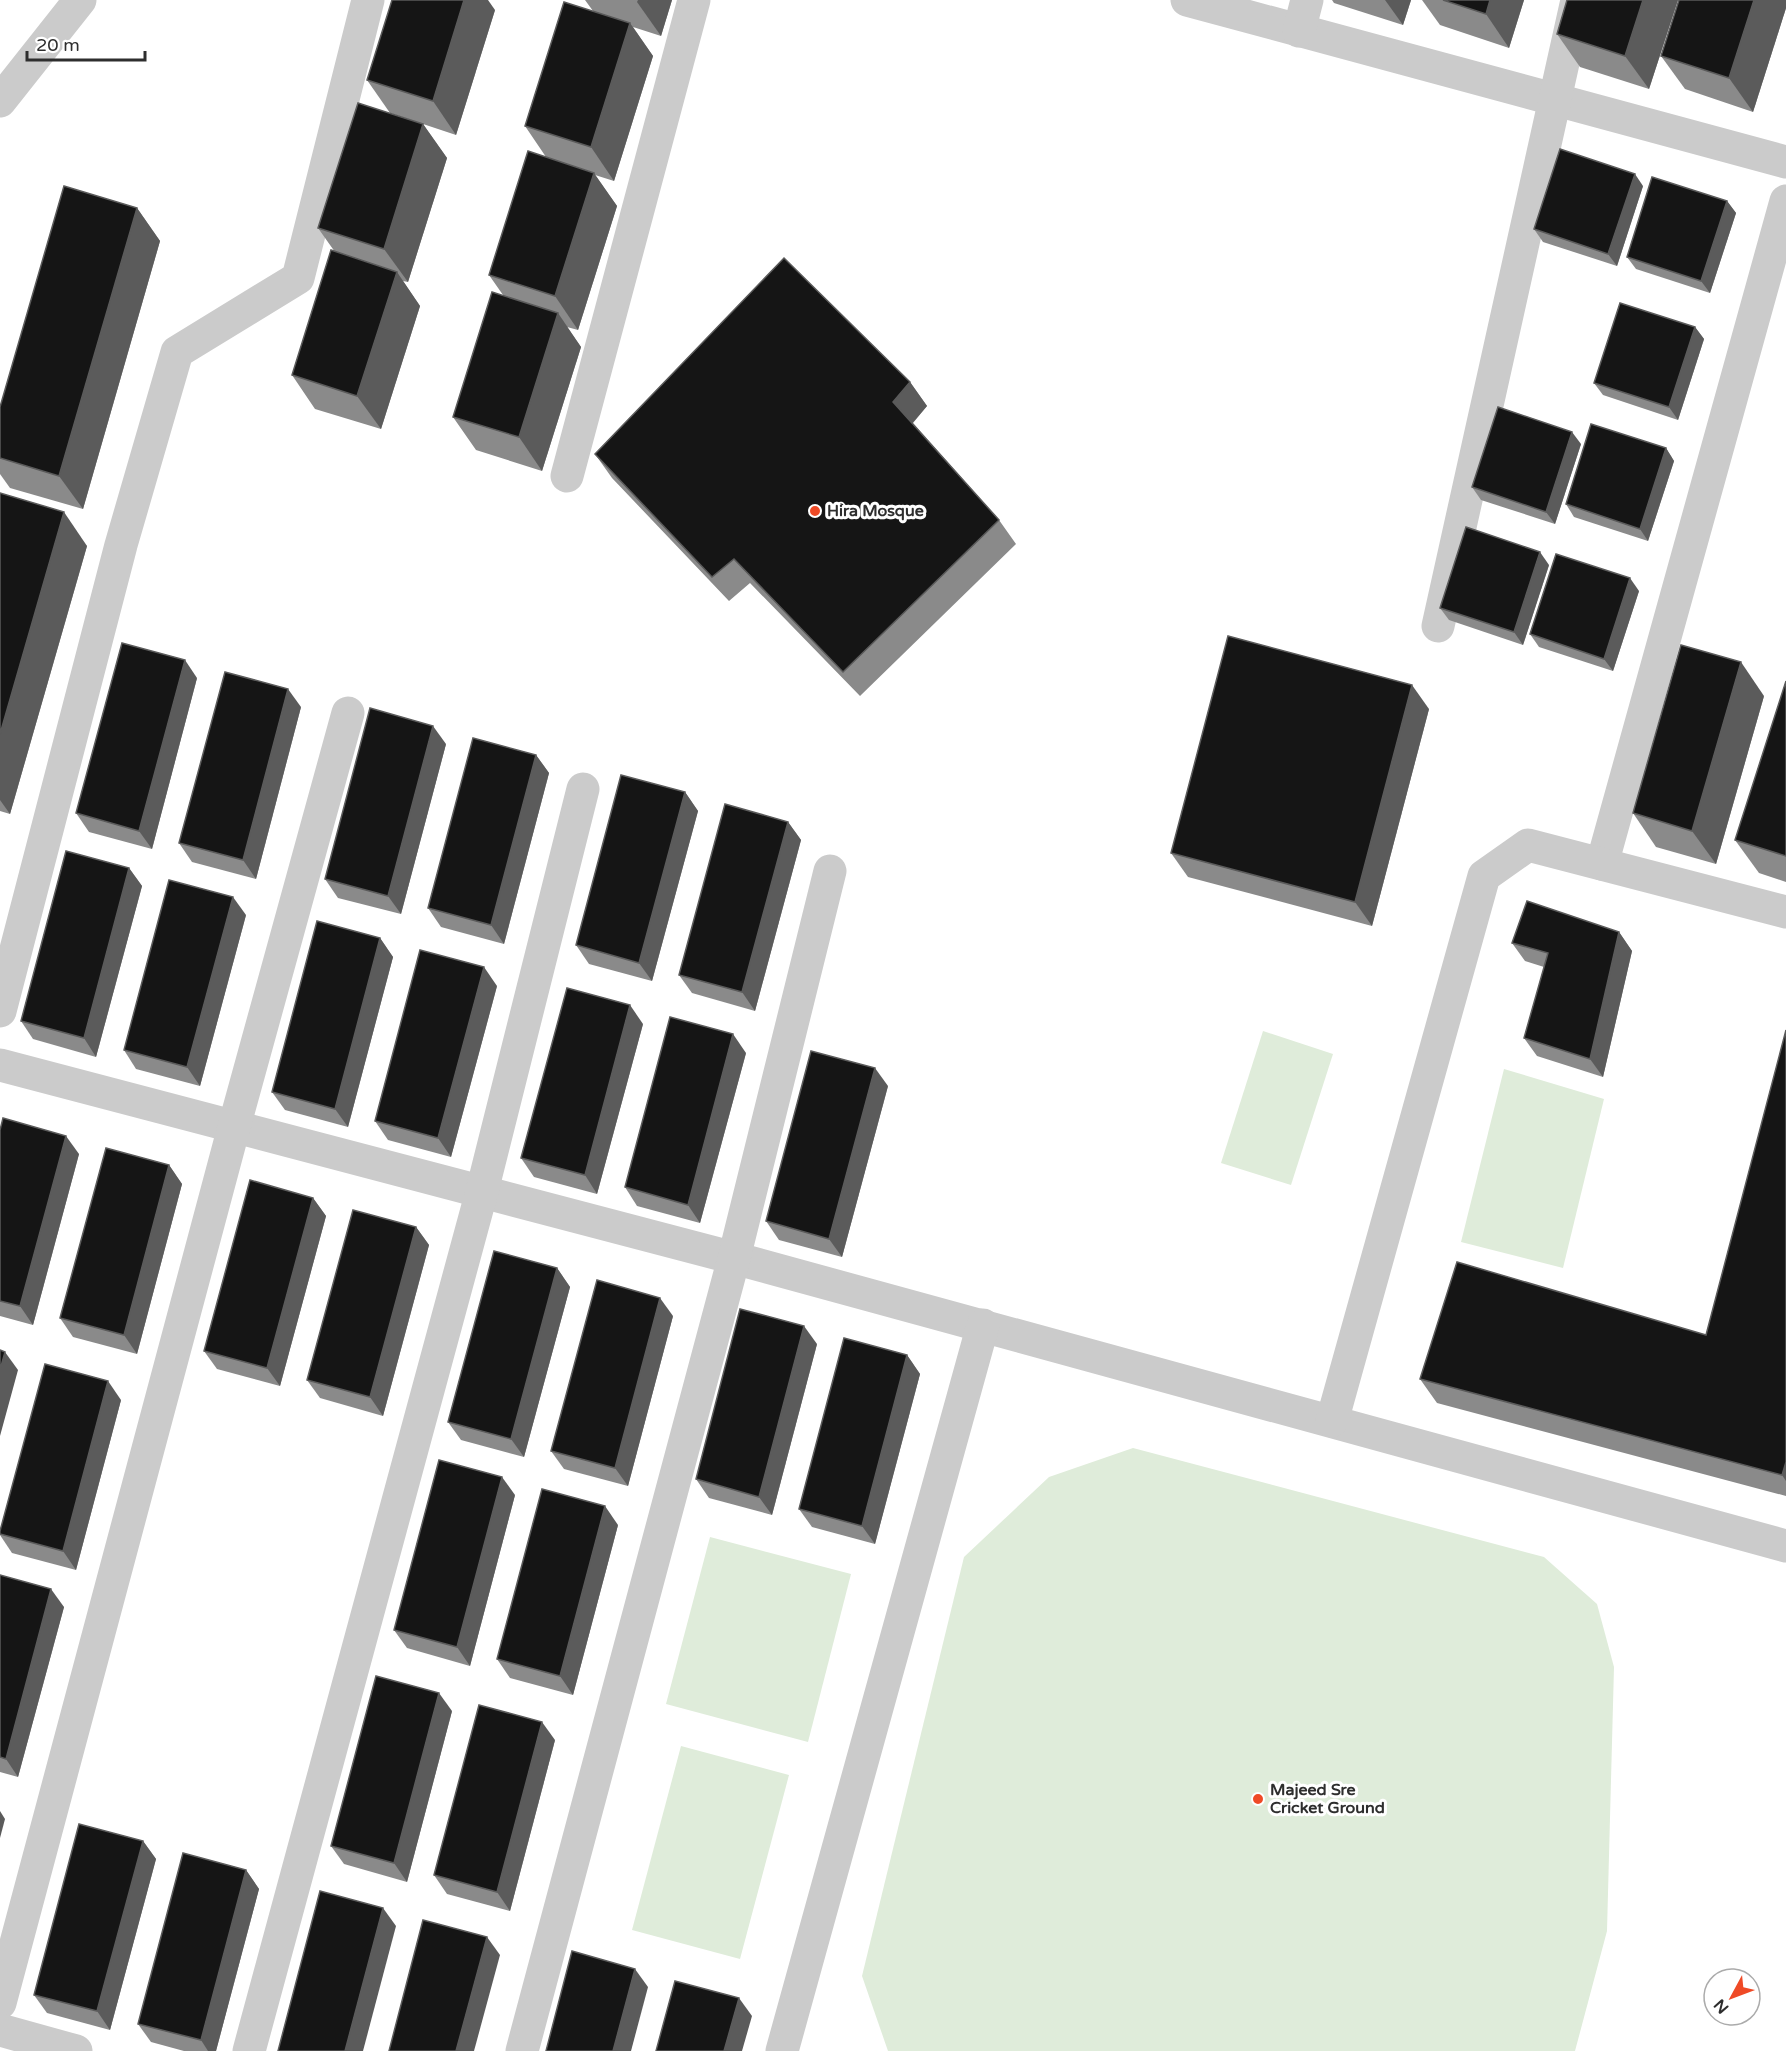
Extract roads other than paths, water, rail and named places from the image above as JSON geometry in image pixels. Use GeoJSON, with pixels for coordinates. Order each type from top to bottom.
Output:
{"type":"FeatureCollection","features":[{"type":"Feature","properties":{"kind":"street"},"geometry":{"type":"LineString","coordinates":[[0,101],[80,0]]}},
{"type":"Feature","properties":{"kind":"street"},"geometry":{"type":"LineString","coordinates":[[0,1011],[121,545],[177,352],[298,278],[368,0]]}},
{"type":"Feature","properties":{"kind":"street"},"geometry":{"type":"LineString","coordinates":[[567,476],[694,0]]}},
{"type":"Feature","properties":{"kind":"street"},"geometry":{"type":"LineString","coordinates":[[1187,0],[1303,15],[1554,99],[1786,162]]}},
{"type":"Feature","properties":{"kind":"street"},"geometry":{"type":"LineString","coordinates":[[1438,626],[1577,0]]}},
{"type":"Feature","properties":{"kind":"street"},"geometry":{"type":"LineString","coordinates":[[1602,864],[1786,201]]}},
{"type":"Feature","properties":{"kind":"street"},"geometry":{"type":"LineString","coordinates":[[0,2003],[234,1127],[348,713]]}},
{"type":"Feature","properties":{"kind":"street"},"geometry":{"type":"LineString","coordinates":[[249,2051],[482,1191],[583,789]]}},
{"type":"Feature","properties":{"kind":"street"},"geometry":{"type":"LineString","coordinates":[[1332,1421],[1484,876],[1528,845],[1786,912]]}},
{"type":"Feature","properties":{"kind":"street"},"geometry":{"type":"LineString","coordinates":[[522,2051],[734,1258],[830,871]]}},
{"type":"Feature","properties":{"kind":"street"},"geometry":{"type":"LineString","coordinates":[[0,1065],[734,1258],[1786,1545]]}},
{"type":"Feature","properties":{"kind":"street"},"geometry":{"type":"LineString","coordinates":[[783,2051],[983,1325]]}},
{"type":"Feature","properties":{"kind":"street"},"geometry":{"type":"LineString","coordinates":[[0,2030],[76,2051]]}},
{"type":"Feature","properties":{"kind":"place","name":"Hira Mosque"},"geometry":{"type":"Point","coordinates":[815,511]}},
{"type":"Feature","properties":{"kind":"place","name":"Majeed Sre Cricket Ground"},"geometry":{"type":"Point","coordinates":[1258,1799]}}]}
